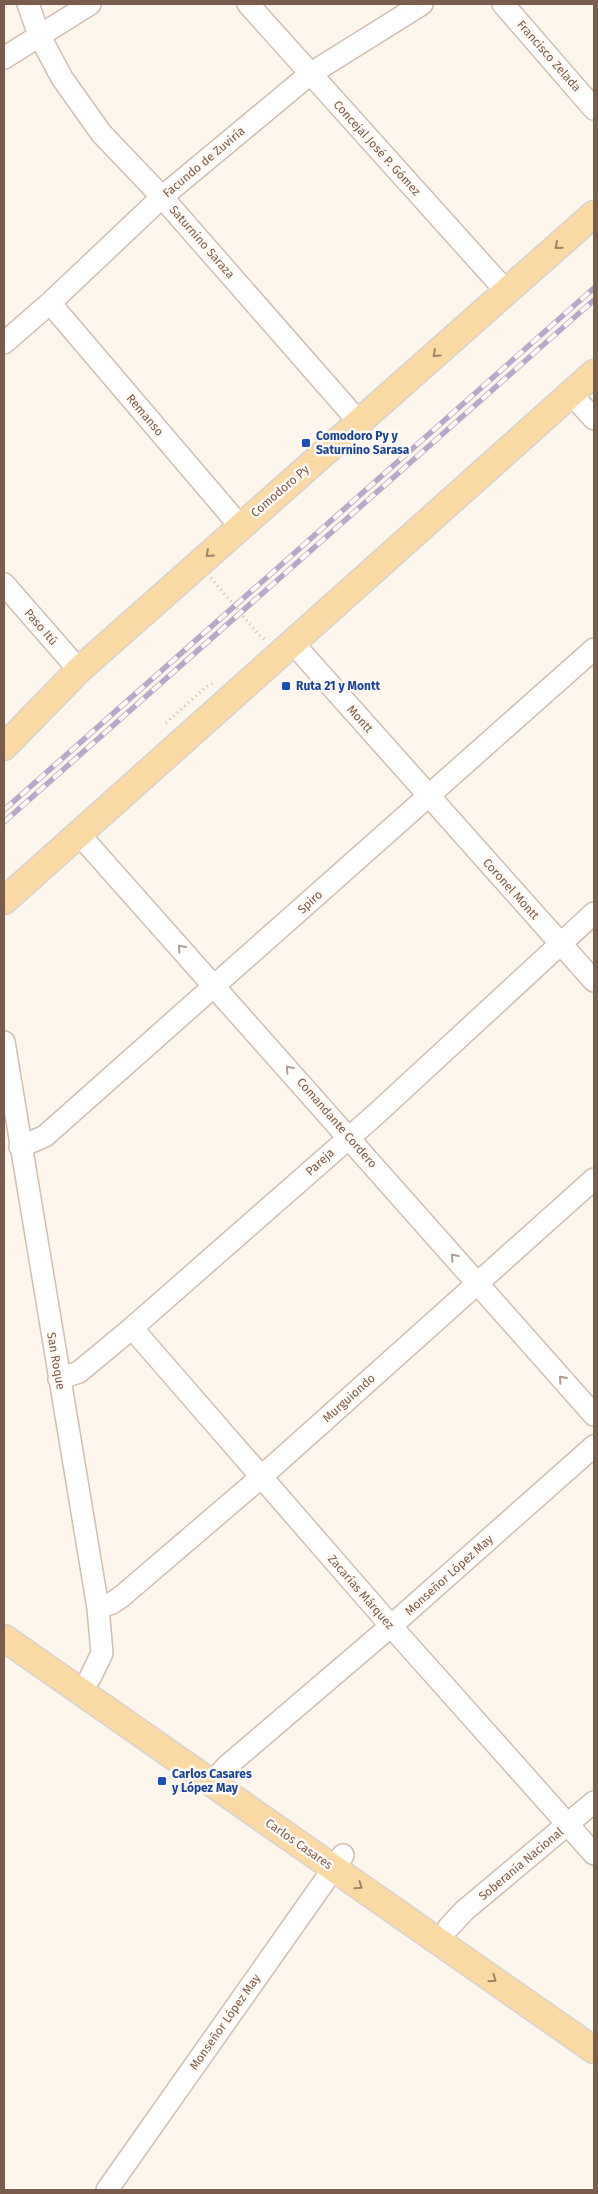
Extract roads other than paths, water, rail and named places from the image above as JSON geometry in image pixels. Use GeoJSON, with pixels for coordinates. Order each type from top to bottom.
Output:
{"type":"FeatureCollection","features":[{"type":"Feature","properties":{"kind":"main road","name":"Comodoro Py"},"geometry":{"type":"LineString","coordinates":[[4,747],[79,670],[594,214]]}},
{"type":"Feature","properties":{"kind":"main road"},"geometry":{"type":"LineString","coordinates":[[4,901],[594,373]]}},
{"type":"Feature","properties":{"kind":"main road","name":"Carlos Casares"},"geometry":{"type":"LineString","coordinates":[[4,1618],[90,1678],[218,1777]]}},
{"type":"Feature","properties":{"kind":"main road","name":"Carlos Casares"},"geometry":{"type":"LineString","coordinates":[[4,1638],[218,1777],[338,1861],[594,2050]]}},
{"type":"Feature","properties":{"kind":"main road","name":"Carlos Casares"},"geometry":{"type":"LineString","coordinates":[[338,1861],[449,1927],[594,2028]]}},
{"type":"Feature","properties":{"kind":"street","name":"Saturnino Saraza"},"geometry":{"type":"LineString","coordinates":[[28,4],[39,35],[62,78],[90,119],[162,197],[360,422]]}},
{"type":"Feature","properties":{"kind":"street"},"geometry":{"type":"LineString","coordinates":[[4,58],[90,4]]}},
{"type":"Feature","properties":{"kind":"street","name":"Concejal José P. Gómez"},"geometry":{"type":"LineString","coordinates":[[248,4],[506,291]]}},
{"type":"Feature","properties":{"kind":"street","name":"Facundo de Zuviría"},"geometry":{"type":"LineString","coordinates":[[4,343],[50,303],[162,197],[310,74],[422,4]]}},
{"type":"Feature","properties":{"kind":"street","name":"Francisco Zelada"},"geometry":{"type":"LineString","coordinates":[[503,4],[594,109]]}},
{"type":"Feature","properties":{"kind":"street","name":"Remanso"},"geometry":{"type":"LineString","coordinates":[[50,303],[240,526]]}},
{"type":"Feature","properties":{"kind":"street"},"geometry":{"type":"LineString","coordinates":[[571,394],[594,419]]}},
{"type":"Feature","properties":{"kind":"street","name":"Paso Itú"},"geometry":{"type":"LineString","coordinates":[[4,584],[79,670]]}},
{"type":"Feature","properties":{"kind":"street","name":"Montt"},"geometry":{"type":"LineString","coordinates":[[286,648],[429,796]]}},
{"type":"Feature","properties":{"kind":"street","name":"Spiro"},"geometry":{"type":"LineString","coordinates":[[20,1147],[46,1136],[594,649]]}},
{"type":"Feature","properties":{"kind":"street","name":"Comodoro Py"},"geometry":{"type":"LineString","coordinates":[[4,732],[79,670]]}},
{"type":"Feature","properties":{"kind":"street","name":"Coronel Montt"},"geometry":{"type":"LineString","coordinates":[[429,796],[594,981]]}},
{"type":"Feature","properties":{"kind":"street","name":"Comandante Cordero"},"geometry":{"type":"LineString","coordinates":[[78,833],[594,1415]]}},
{"type":"Feature","properties":{"kind":"street","name":"Pareja"},"geometry":{"type":"LineString","coordinates":[[60,1379],[79,1372],[132,1328],[594,914]]}},
{"type":"Feature","properties":{"kind":"street","name":"San Roque"},"geometry":{"type":"LineString","coordinates":[[4,1042],[98,1608],[102,1653],[90,1678]]}},
{"type":"Feature","properties":{"kind":"street","name":"Murguiondo"},"geometry":{"type":"LineString","coordinates":[[98,1608],[112,1603],[121,1597],[260,1478],[594,1179]]}},
{"type":"Feature","properties":{"kind":"street","name":"Zacarías Márquez"},"geometry":{"type":"LineString","coordinates":[[132,1328],[260,1478],[594,1854]]}},
{"type":"Feature","properties":{"kind":"street","name":"Monseñor López May"},"geometry":{"type":"LineString","coordinates":[[218,1777],[594,1446]]}},
{"type":"Feature","properties":{"kind":"street","name":"Soberanía Nacional"},"geometry":{"type":"LineString","coordinates":[[449,1927],[465,1910],[594,1802]]}},
{"type":"Feature","properties":{"kind":"street","name":"Monseñor López May"},"geometry":{"type":"LineString","coordinates":[[107,2190],[338,1861]]}},
{"type":"Feature","properties":{"kind":"railway"},"geometry":{"type":"LineString","coordinates":[[4,810],[594,288]]}},
{"type":"Feature","properties":{"kind":"railway"},"geometry":{"type":"LineString","coordinates":[[4,822],[594,300]]}},
{"type":"Feature","properties":{"kind":"place","name":"Comodoro Py y Saturnino Sarasa"},"geometry":{"type":"Point","coordinates":[306,443]}},
{"type":"Feature","properties":{"kind":"place","name":"Ruta 21 y Montt"},"geometry":{"type":"Point","coordinates":[286,686]}},
{"type":"Feature","properties":{"kind":"place","name":"Carlos Casares y López May"},"geometry":{"type":"Point","coordinates":[162,1781]}}]}
